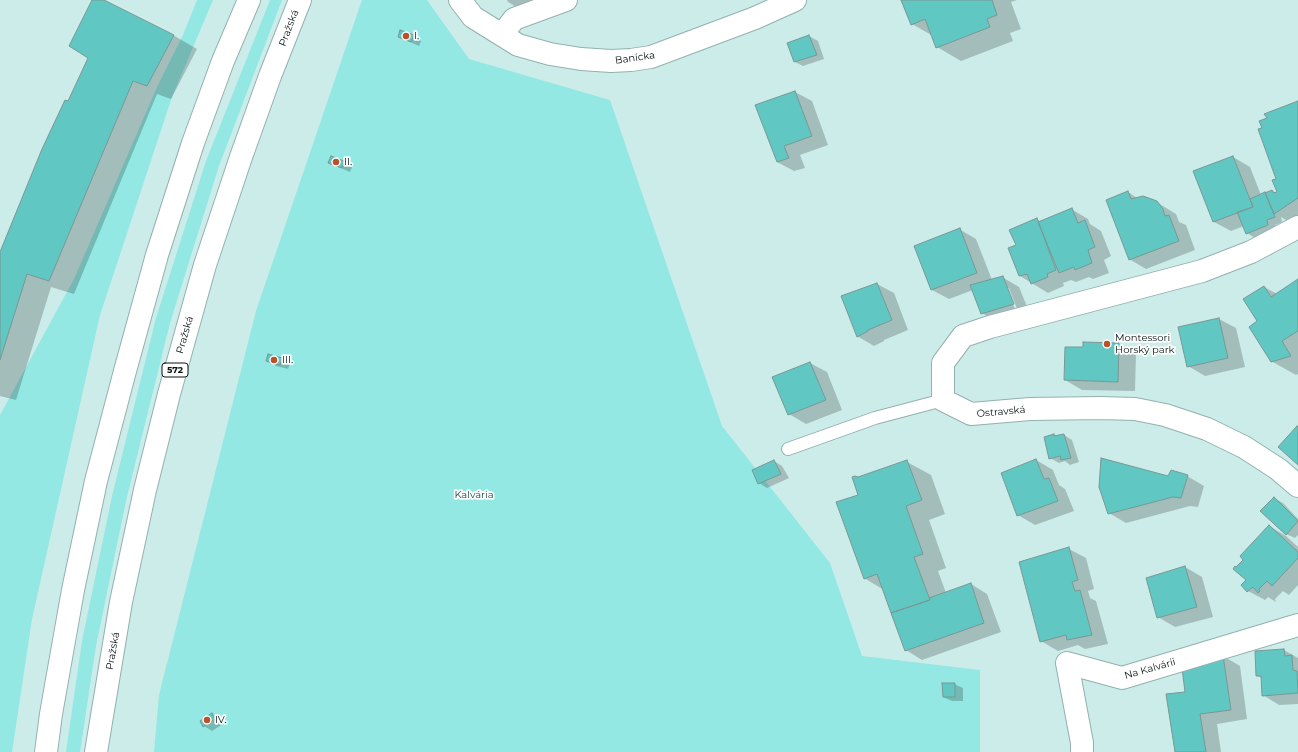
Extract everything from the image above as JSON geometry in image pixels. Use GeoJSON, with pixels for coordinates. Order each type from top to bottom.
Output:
{"type":"FeatureCollection","features":[{"type":"Feature","properties":{"kind":"street"},"geometry":{"type":"LineString","coordinates":[[46,752],[75,582],[96,481],[125,371],[157,255],[193,143],[223,61],[249,0]]}},
{"type":"Feature","properties":{"kind":"street","name":"Pražská"},"geometry":{"type":"LineString","coordinates":[[96,752],[121,602],[145,490],[169,394],[206,265],[239,164],[270,76],[300,0]]}},
{"type":"Feature","properties":{"kind":"street","name":"Banícka"},"geometry":{"type":"LineString","coordinates":[[460,0],[473,17],[518,45],[550,54],[581,59],[611,61],[652,57],[795,0]]}},
{"type":"Feature","properties":{"kind":"street"},"geometry":{"type":"LineString","coordinates":[[502,35],[514,19],[566,0]]}},
{"type":"Feature","properties":{"kind":"street"},"geometry":{"type":"LineString","coordinates":[[943,400],[943,364],[963,336],[990,327],[1202,271],[1251,252],[1298,227]]}},
{"type":"Feature","properties":{"kind":"street","name":"Ostravská"},"geometry":{"type":"LineString","coordinates":[[943,400],[971,414],[1030,409],[1101,408],[1135,409],[1165,415],[1207,429],[1244,447],[1278,469],[1298,486]]}},
{"type":"Feature","properties":{"kind":"street","name":"Na Kalvárii"},"geometry":{"type":"LineString","coordinates":[[1082,752],[1082,743],[1067,662],[1122,678],[1298,625]]}},
{"type":"Feature","properties":{"kind":"lane"},"geometry":{"type":"LineString","coordinates":[[788,449],[874,418],[943,400]]}},
{"type":"Feature","properties":{"kind":"green space"},"geometry":{"type":"Polygon","coordinates":[[[197,0],[213,0],[172,97],[100,315],[32,619],[12,752],[0,752],[0,415],[74,279],[157,87],[183,35],[197,0]]]}},
{"type":"Feature","properties":{"kind":"green space"},"geometry":{"type":"Polygon","coordinates":[[[270,0],[282,0],[219,166],[170,323],[126,501],[96,646],[80,752],[66,752],[82,641],[112,496],[156,318],[206,161],[270,0]]]}},
{"type":"Feature","properties":{"kind":"green space","name":"Kalvária"},"geometry":{"type":"Polygon","coordinates":[[[362,0],[427,0],[469,59],[610,100],[722,426],[830,563],[862,656],[980,670],[980,752],[154,752],[159,695],[256,311],[362,0]]]}},
{"type":"Feature","properties":{"kind":"building"},"geometry":{"type":"Polygon","coordinates":[[[92,0],[104,0],[174,35],[147,86],[133,81],[49,281],[27,274],[0,360],[0,252],[42,149],[65,100],[68,101],[88,58],[69,46],[92,0]]]}},
{"type":"Feature","properties":{"kind":"building"},"geometry":{"type":"Polygon","coordinates":[[[901,0],[992,0],[997,15],[987,19],[990,27],[936,48],[925,19],[911,25],[901,0]]]}},
{"type":"Feature","properties":{"kind":"building","name":"I."},"geometry":{"type":"Polygon","coordinates":[[[400,30],[414,35],[411,42],[398,37],[400,30]]]}},
{"type":"Feature","properties":{"kind":"building"},"geometry":{"type":"Polygon","coordinates":[[[809,35],[817,55],[794,62],[787,43],[809,35]]]}},
{"type":"Feature","properties":{"kind":"building"},"geometry":{"type":"Polygon","coordinates":[[[795,91],[812,136],[784,146],[789,158],[777,162],[755,105],[795,91]]]}},
{"type":"Feature","properties":{"kind":"building"},"geometry":{"type":"Polygon","coordinates":[[[1298,101],[1298,198],[1274,214],[1265,193],[1272,190],[1274,193],[1277,192],[1272,180],[1276,179],[1258,129],[1262,128],[1259,121],[1267,118],[1264,114],[1298,101]]]}},
{"type":"Feature","properties":{"kind":"building","name":"II."},"geometry":{"type":"Polygon","coordinates":[[[331,156],[344,161],[342,168],[328,163],[331,156]]]}},
{"type":"Feature","properties":{"kind":"building"},"geometry":{"type":"Polygon","coordinates":[[[1233,156],[1253,207],[1213,222],[1193,171],[1233,156]]]}},
{"type":"Feature","properties":{"kind":"building"},"geometry":{"type":"Polygon","coordinates":[[[1128,191],[1131,199],[1143,196],[1157,201],[1163,209],[1165,216],[1169,215],[1179,241],[1129,260],[1106,200],[1128,191]]]}},
{"type":"Feature","properties":{"kind":"building"},"geometry":{"type":"Polygon","coordinates":[[[1265,192],[1275,217],[1267,220],[1268,225],[1246,234],[1237,212],[1253,207],[1250,199],[1265,192]]]}},
{"type":"Feature","properties":{"kind":"building"},"geometry":{"type":"Polygon","coordinates":[[[1072,208],[1078,223],[1085,220],[1095,247],[1088,250],[1092,263],[1075,270],[1074,267],[1059,273],[1038,222],[1072,208]]]}},
{"type":"Feature","properties":{"kind":"building"},"geometry":{"type":"Polygon","coordinates":[[[1037,218],[1056,270],[1047,274],[1048,277],[1031,284],[1027,274],[1019,276],[1008,248],[1016,245],[1009,230],[1037,218]]]}},
{"type":"Feature","properties":{"kind":"building"},"geometry":{"type":"Polygon","coordinates":[[[960,228],[977,273],[931,290],[914,246],[960,228]]]}},
{"type":"Feature","properties":{"kind":"building"},"geometry":{"type":"Polygon","coordinates":[[[1003,276],[1014,304],[981,314],[970,285],[1003,276]]]}},
{"type":"Feature","properties":{"kind":"building"},"geometry":{"type":"Polygon","coordinates":[[[1298,279],[1298,331],[1282,341],[1291,356],[1271,362],[1249,327],[1257,321],[1243,299],[1264,286],[1271,297],[1298,279]]]}},
{"type":"Feature","properties":{"kind":"building"},"geometry":{"type":"Polygon","coordinates":[[[877,283],[892,320],[868,330],[857,337],[841,296],[877,283]]]}},
{"type":"Feature","properties":{"kind":"building"},"geometry":{"type":"Polygon","coordinates":[[[1219,318],[1228,358],[1187,367],[1178,327],[1219,318]]]}},
{"type":"Feature","properties":{"kind":"building"},"geometry":{"type":"Polygon","coordinates":[[[1083,342],[1119,343],[1118,382],[1064,380],[1065,347],[1083,347],[1083,342]]]}},
{"type":"Feature","properties":{"kind":"building","name":"III."},"geometry":{"type":"Polygon","coordinates":[[[268,354],[282,358],[280,365],[266,361],[268,354]]]}},
{"type":"Feature","properties":{"kind":"building"},"geometry":{"type":"Polygon","coordinates":[[[810,362],[826,400],[788,415],[772,377],[810,362]]]}},
{"type":"Feature","properties":{"kind":"building"},"geometry":{"type":"Polygon","coordinates":[[[1297,426],[1298,427],[1298,465],[1278,447],[1297,426]]]}},
{"type":"Feature","properties":{"kind":"building"},"geometry":{"type":"Polygon","coordinates":[[[1054,434],[1054,436],[1064,434],[1071,458],[1061,460],[1060,456],[1049,459],[1044,437],[1054,434]]]}},
{"type":"Feature","properties":{"kind":"building"},"geometry":{"type":"Polygon","coordinates":[[[1101,458],[1168,476],[1171,470],[1188,475],[1181,498],[1173,497],[1108,514],[1099,487],[1101,458]]]}},
{"type":"Feature","properties":{"kind":"building"},"geometry":{"type":"Polygon","coordinates":[[[1036,459],[1044,479],[1049,478],[1058,501],[1017,516],[1001,473],[1036,459]]]}},
{"type":"Feature","properties":{"kind":"building"},"geometry":{"type":"Polygon","coordinates":[[[774,460],[781,474],[758,484],[752,470],[774,460]]]}},
{"type":"Feature","properties":{"kind":"building"},"geometry":{"type":"Polygon","coordinates":[[[907,460],[922,500],[906,506],[923,554],[914,557],[930,600],[891,613],[877,574],[864,579],[836,502],[858,495],[852,477],[858,477],[907,460]]]}},
{"type":"Feature","properties":{"kind":"building"},"geometry":{"type":"Polygon","coordinates":[[[1274,497],[1298,521],[1286,535],[1260,511],[1274,497]]]}},
{"type":"Feature","properties":{"kind":"building"},"geometry":{"type":"Polygon","coordinates":[[[1269,525],[1298,552],[1298,558],[1272,586],[1267,581],[1259,589],[1260,591],[1258,593],[1253,587],[1247,592],[1241,585],[1246,580],[1233,569],[1243,560],[1240,556],[1269,525]]]}},
{"type":"Feature","properties":{"kind":"building"},"geometry":{"type":"Polygon","coordinates":[[[1069,547],[1078,580],[1072,582],[1075,591],[1080,590],[1092,635],[1067,640],[1066,635],[1040,642],[1019,562],[1069,547]]]}},
{"type":"Feature","properties":{"kind":"building"},"geometry":{"type":"Polygon","coordinates":[[[1185,566],[1197,607],[1157,618],[1146,578],[1185,566]]]}},
{"type":"Feature","properties":{"kind":"building"},"geometry":{"type":"Polygon","coordinates":[[[971,583],[984,623],[905,651],[891,613],[930,600],[929,598],[971,583]]]}},
{"type":"Feature","properties":{"kind":"building"},"geometry":{"type":"Polygon","coordinates":[[[1284,649],[1285,656],[1292,655],[1293,670],[1297,671],[1298,693],[1262,696],[1261,676],[1256,676],[1255,651],[1284,649]]]}},
{"type":"Feature","properties":{"kind":"building"},"geometry":{"type":"Polygon","coordinates":[[[1223,655],[1231,710],[1200,714],[1206,752],[1175,752],[1166,694],[1185,692],[1182,668],[1223,655]]]}},
{"type":"Feature","properties":{"kind":"building"},"geometry":{"type":"Polygon","coordinates":[[[942,683],[955,683],[955,697],[943,697],[942,683]]]}},
{"type":"Feature","properties":{"kind":"building","name":"IV."},"geometry":{"type":"Polygon","coordinates":[[[212,713],[215,719],[203,727],[200,721],[212,713]]]}},
{"type":"Feature","properties":{"kind":"place","name":"I."},"geometry":{"type":"Point","coordinates":[406,36]}},
{"type":"Feature","properties":{"kind":"place","name":"II."},"geometry":{"type":"Point","coordinates":[336,162]}},
{"type":"Feature","properties":{"kind":"place","name":"Montessori Horský park"},"geometry":{"type":"Point","coordinates":[1107,344]}},
{"type":"Feature","properties":{"kind":"place","name":"III."},"geometry":{"type":"Point","coordinates":[274,360]}},
{"type":"Feature","properties":{"kind":"place","name":"IV."},"geometry":{"type":"Point","coordinates":[207,720]}}]}
